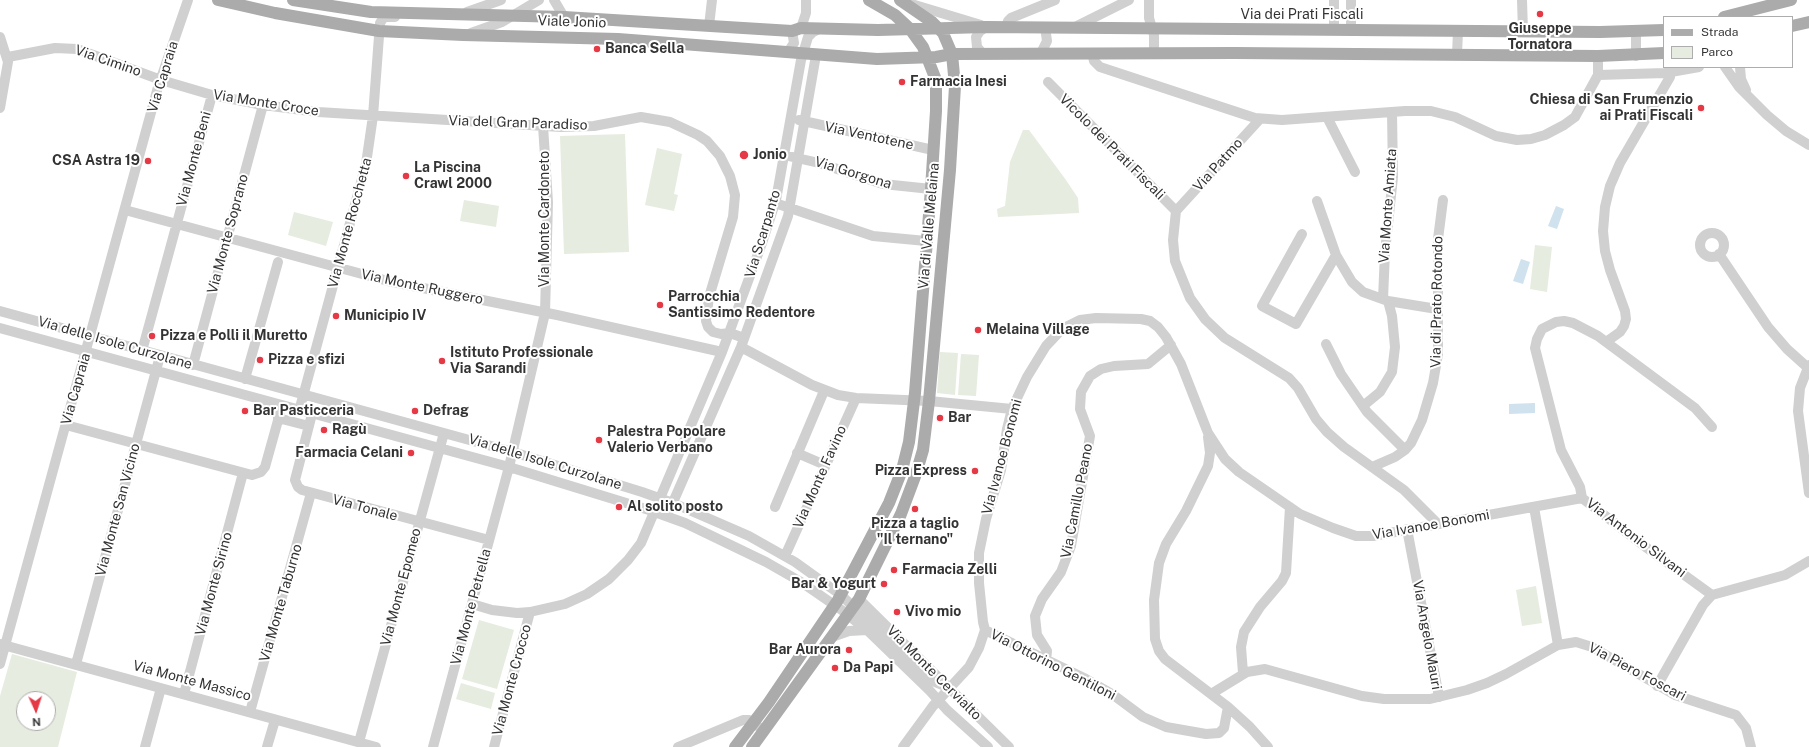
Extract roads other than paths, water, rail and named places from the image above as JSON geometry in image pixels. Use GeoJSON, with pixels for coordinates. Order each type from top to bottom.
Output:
{"type":"FeatureCollection","features":[{"type":"Feature","properties":{"kind":"main road","name":"Viale Jonio"},"geometry":{"type":"LineString","coordinates":[[218,0],[274,13],[379,31],[463,35],[612,38],[877,59],[928,57],[952,54]]}},
{"type":"Feature","properties":{"kind":"main road","name":"Viale Jonio"},"geometry":{"type":"LineString","coordinates":[[293,0],[371,12],[406,14],[513,15],[709,26],[797,29],[939,28]]}},
{"type":"Feature","properties":{"kind":"main road","name":"Via di Valle Melaina"},"geometry":{"type":"LineString","coordinates":[[838,600],[884,514],[899,480],[909,442],[914,401],[931,189],[936,83],[928,57],[910,28],[895,15],[869,0]]}},
{"type":"Feature","properties":{"kind":"main road"},"geometry":{"type":"LineString","coordinates":[[1728,16],[1791,0]]}},
{"type":"Feature","properties":{"kind":"main road"},"geometry":{"type":"LineString","coordinates":[[901,1],[939,28],[952,54],[1041,53],[1094,58],[1154,53],[1598,56],[1636,56],[1663,53]]}},
{"type":"Feature","properties":{"kind":"main road"},"geometry":{"type":"LineString","coordinates":[[1793,26],[1809,22]]}},
{"type":"Feature","properties":{"kind":"main road","name":"Via dei Prati Fiscali"},"geometry":{"type":"LineString","coordinates":[[939,28],[1045,27],[1458,31],[1663,30]]}},
{"type":"Feature","properties":{"kind":"main road","name":"Via di Valle Melaina"},"geometry":{"type":"LineString","coordinates":[[854,608],[901,514],[911,489],[923,450],[929,402],[955,95],[952,54]]}},
{"type":"Feature","properties":{"kind":"main road"},"geometry":{"type":"LineString","coordinates":[[735,747],[769,702],[838,600]]}},
{"type":"Feature","properties":{"kind":"main road"},"geometry":{"type":"LineString","coordinates":[[752,747],[854,608]]}},
{"type":"Feature","properties":{"kind":"street","name":"Via Capraia"},"geometry":{"type":"LineString","coordinates":[[0,664],[3,645],[91,336],[161,80],[188,0]]}},
{"type":"Feature","properties":{"kind":"street"},"geometry":{"type":"LineString","coordinates":[[459,14],[482,8],[500,0]]}},
{"type":"Feature","properties":{"kind":"street"},"geometry":{"type":"LineString","coordinates":[[463,35],[487,29],[539,0]]}},
{"type":"Feature","properties":{"kind":"street"},"geometry":{"type":"LineString","coordinates":[[554,0],[564,17]]}},
{"type":"Feature","properties":{"kind":"street"},"geometry":{"type":"LineString","coordinates":[[709,26],[712,0]]}},
{"type":"Feature","properties":{"kind":"street"},"geometry":{"type":"LineString","coordinates":[[788,52],[794,43],[797,29],[806,13],[806,0]]}},
{"type":"Feature","properties":{"kind":"street"},"geometry":{"type":"LineString","coordinates":[[1073,28],[1129,0]]}},
{"type":"Feature","properties":{"kind":"street"},"geometry":{"type":"LineString","coordinates":[[1149,0],[1149,18],[1154,35],[1154,53]]}},
{"type":"Feature","properties":{"kind":"street"},"geometry":{"type":"LineString","coordinates":[[1334,0],[1334,30]]}},
{"type":"Feature","properties":{"kind":"street"},"geometry":{"type":"LineString","coordinates":[[1350,0],[1351,30]]}},
{"type":"Feature","properties":{"kind":"street"},"geometry":{"type":"LineString","coordinates":[[1522,0],[1523,31]]}},
{"type":"Feature","properties":{"kind":"street"},"geometry":{"type":"LineString","coordinates":[[901,1],[986,27]]}},
{"type":"Feature","properties":{"kind":"street"},"geometry":{"type":"LineString","coordinates":[[1006,27],[1011,18],[1052,1]]}},
{"type":"Feature","properties":{"kind":"street"},"geometry":{"type":"LineString","coordinates":[[379,31],[383,18],[406,14]]}},
{"type":"Feature","properties":{"kind":"street"},"geometry":{"type":"LineString","coordinates":[[982,54],[978,47],[976,38],[978,32],[986,27]]}},
{"type":"Feature","properties":{"kind":"street"},"geometry":{"type":"LineString","coordinates":[[1041,53],[1047,41],[1045,27]]}},
{"type":"Feature","properties":{"kind":"street"},"geometry":{"type":"LineString","coordinates":[[810,54],[808,37],[821,28]]}},
{"type":"Feature","properties":{"kind":"street","name":"Via Monte Rocchetta"},"geometry":{"type":"LineString","coordinates":[[299,410],[366,164],[374,116],[379,31]]}},
{"type":"Feature","properties":{"kind":"street"},"geometry":{"type":"LineString","coordinates":[[1457,55],[1458,31]]}},
{"type":"Feature","properties":{"kind":"street"},"geometry":{"type":"LineString","coordinates":[[1636,31],[1636,56]]}},
{"type":"Feature","properties":{"kind":"street"},"geometry":{"type":"LineString","coordinates":[[0,36],[8,57],[8,70],[0,108]]}},
{"type":"Feature","properties":{"kind":"street","name":"Via Cimino"},"geometry":{"type":"LineString","coordinates":[[8,57],[55,48],[72,48],[85,51],[161,80]]}},
{"type":"Feature","properties":{"kind":"street","name":"Via Scarpanto"},"geometry":{"type":"LineString","coordinates":[[472,604],[506,612],[530,612],[570,602],[587,594],[609,579],[624,565],[644,537],[655,512],[659,497],[730,333],[775,203],[800,62],[810,54]]}},
{"type":"Feature","properties":{"kind":"street","name":"Via Scarpanto"},"geometry":{"type":"LineString","coordinates":[[667,516],[743,342],[790,207],[805,122],[810,54]]}},
{"type":"Feature","properties":{"kind":"street"},"geometry":{"type":"LineString","coordinates":[[1094,58],[1103,68],[1260,119],[1277,120],[1419,110],[1438,112],[1455,117],[1501,138],[1517,140],[1531,139],[1549,133],[1573,119],[1580,111],[1598,75],[1598,56]]}},
{"type":"Feature","properties":{"kind":"street"},"geometry":{"type":"LineString","coordinates":[[1598,75],[1685,68]]}},
{"type":"Feature","properties":{"kind":"street"},"geometry":{"type":"LineString","coordinates":[[1726,68],[1739,87],[1779,125],[1809,145]]}},
{"type":"Feature","properties":{"kind":"street"},"geometry":{"type":"LineString","coordinates":[[1740,68],[1742,82],[1750,97]]}},
{"type":"Feature","properties":{"kind":"street"},"geometry":{"type":"LineString","coordinates":[[1606,342],[1620,332],[1626,319],[1625,311],[1610,270],[1605,250],[1603,225],[1607,196],[1622,158],[1670,77],[1671,69]]}},
{"type":"Feature","properties":{"kind":"street","name":"Via Monte Croce"},"geometry":{"type":"LineString","coordinates":[[161,80],[212,95],[263,105],[318,112],[374,116]]}},
{"type":"Feature","properties":{"kind":"street","name":"Vicolo dei Prati Fiscali"},"geometry":{"type":"LineString","coordinates":[[1048,82],[1176,211]]}},
{"type":"Feature","properties":{"kind":"street","name":"Via Monte Beni"},"geometry":{"type":"LineString","coordinates":[[142,350],[212,95]]}},
{"type":"Feature","properties":{"kind":"street","name":"Via Monte Soprano"},"geometry":{"type":"LineString","coordinates":[[193,364],[263,105]]}},
{"type":"Feature","properties":{"kind":"street","name":"Via Monte Amiata"},"geometry":{"type":"LineString","coordinates":[[1363,406],[1383,389],[1392,369],[1395,350],[1395,334],[1386,300],[1385,252],[1393,177],[1392,112]]}},
{"type":"Feature","properties":{"kind":"street","name":"Via del Gran Paradiso"},"geometry":{"type":"LineString","coordinates":[[374,116],[543,126],[586,126],[635,117],[652,118],[670,122],[694,132],[707,141],[716,150],[726,165],[730,176],[735,201],[730,228],[707,304],[707,324],[709,329],[713,332],[721,334],[730,333],[824,391],[856,398],[914,401]]}},
{"type":"Feature","properties":{"kind":"street"},"geometry":{"type":"LineString","coordinates":[[1327,117],[1355,172]]}},
{"type":"Feature","properties":{"kind":"street","name":"Via Ventotene"},"geometry":{"type":"LineString","coordinates":[[791,119],[933,150]]}},
{"type":"Feature","properties":{"kind":"street","name":"Via Patmo"},"geometry":{"type":"LineString","coordinates":[[1176,211],[1260,119]]}},
{"type":"Feature","properties":{"kind":"street","name":"Via Monte Cardoneto"},"geometry":{"type":"LineString","coordinates":[[513,452],[545,313],[548,217],[543,126]]}},
{"type":"Feature","properties":{"kind":"street"},"geometry":{"type":"LineString","coordinates":[[784,155],[799,158]]}},
{"type":"Feature","properties":{"kind":"street","name":"Via Gorgona"},"geometry":{"type":"LineString","coordinates":[[799,158],[883,184],[931,189]]}},
{"type":"Feature","properties":{"kind":"street"},"geometry":{"type":"LineString","coordinates":[[1317,200],[1336,255],[1356,287],[1363,292],[1386,300],[1437,309]]}},
{"type":"Feature","properties":{"kind":"street","name":"Via di Prato Rotondo"},"geometry":{"type":"LineString","coordinates":[[1372,467],[1392,459],[1405,450],[1419,429],[1433,383],[1438,354],[1438,239],[1443,200]]}},
{"type":"Feature","properties":{"kind":"street"},"geometry":{"type":"LineString","coordinates":[[775,203],[873,236],[926,241]]}},
{"type":"Feature","properties":{"kind":"street","name":"Via Monte Ruggero"},"geometry":{"type":"LineString","coordinates":[[125,210],[388,281],[545,313],[722,352]]}},
{"type":"Feature","properties":{"kind":"street"},"geometry":{"type":"LineString","coordinates":[[1176,211],[1173,240],[1175,261],[1187,291],[1203,317],[1225,338],[1288,378],[1300,391],[1314,417],[1324,430],[1341,445],[1404,490],[1438,524]]}},
{"type":"Feature","properties":{"kind":"street"},"geometry":{"type":"LineString","coordinates":[[1302,234],[1262,306],[1296,324],[1336,255]]}},
{"type":"Feature","properties":{"kind":"street"},"geometry":{"type":"LineString","coordinates":[[1719,254],[1768,328],[1787,349],[1808,366],[1800,388],[1798,411],[1809,493]]}},
{"type":"Feature","properties":{"kind":"street"},"geometry":{"type":"LineString","coordinates":[[245,379],[278,262]]}},
{"type":"Feature","properties":{"kind":"street","name":"Via delle Isole Curzolane"},"geometry":{"type":"LineString","coordinates":[[0,311],[513,452],[659,497],[749,536],[786,556],[838,600]]}},
{"type":"Feature","properties":{"kind":"street","name":"Via Ivanoe Bonomi"},"geometry":{"type":"LineString","coordinates":[[985,630],[982,612],[979,553],[986,519],[1001,470],[1007,429],[1012,408],[1027,377],[1043,350],[1059,331],[1076,322],[1096,318],[1147,320],[1162,330],[1186,375],[1208,433],[1220,453],[1234,468],[1290,507],[1316,522],[1356,536],[1373,536],[1582,498]]}},
{"type":"Feature","properties":{"kind":"street","name":"Via Antonio Silvani"},"geometry":{"type":"LineString","coordinates":[[1712,427],[1695,408],[1587,329],[1573,323],[1562,321],[1551,323],[1543,327],[1539,334],[1536,342],[1536,354],[1561,450],[1580,487],[1582,498],[1647,548],[1712,594]]}},
{"type":"Feature","properties":{"kind":"street","name":"Via delle Isole Curzolane"},"geometry":{"type":"LineString","coordinates":[[0,328],[86,353],[509,467],[655,512],[723,540],[764,560],[838,600]]}},
{"type":"Feature","properties":{"kind":"street"},"geometry":{"type":"LineString","coordinates":[[1326,344],[1341,374],[1363,406],[1377,423],[1405,450]]}},
{"type":"Feature","properties":{"kind":"street","name":"Via Camillo Peano"},"geometry":{"type":"LineString","coordinates":[[1046,661],[1047,651],[1037,634],[1035,616],[1042,599],[1061,572],[1071,546],[1090,436],[1080,406],[1081,392],[1090,376],[1101,369],[1114,366],[1148,364],[1171,345]]}},
{"type":"Feature","properties":{"kind":"street","name":"Via Monte San Vicino"},"geometry":{"type":"LineString","coordinates":[[76,664],[160,356]]}},
{"type":"Feature","properties":{"kind":"street"},"geometry":{"type":"LineString","coordinates":[[226,391],[230,375]]}},
{"type":"Feature","properties":{"kind":"street"},"geometry":{"type":"LineString","coordinates":[[775,507],[824,391]]}},
{"type":"Feature","properties":{"kind":"street","name":"Via Monte Favino"},"geometry":{"type":"LineString","coordinates":[[786,556],[856,398]]}},
{"type":"Feature","properties":{"kind":"street"},"geometry":{"type":"LineString","coordinates":[[914,401],[1012,408]]}},
{"type":"Feature","properties":{"kind":"street"},"geometry":{"type":"LineString","coordinates":[[66,425],[255,475],[263,470],[282,406]]}},
{"type":"Feature","properties":{"kind":"street"},"geometry":{"type":"LineString","coordinates":[[311,493],[300,488],[295,480],[312,414]]}},
{"type":"Feature","properties":{"kind":"street"},"geometry":{"type":"LineString","coordinates":[[278,418],[309,426]]}},
{"type":"Feature","properties":{"kind":"street","name":"Via Monte Epomeo"},"geometry":{"type":"LineString","coordinates":[[359,742],[444,433]]}},
{"type":"Feature","properties":{"kind":"street"},"geometry":{"type":"LineString","coordinates":[[1208,433],[1210,453],[1208,466],[1186,512],[1163,550],[1155,582],[1153,612],[1155,639],[1160,652],[1168,662],[1228,707],[1250,727],[1268,747]]}},
{"type":"Feature","properties":{"kind":"street","name":"Via Monte Petrella"},"geometry":{"type":"LineString","coordinates":[[433,747],[513,452]]}},
{"type":"Feature","properties":{"kind":"street"},"geometry":{"type":"LineString","coordinates":[[797,453],[825,466]]}},
{"type":"Feature","properties":{"kind":"street","name":"Via Monte Sirino"},"geometry":{"type":"LineString","coordinates":[[184,694],[243,473]]}},
{"type":"Feature","properties":{"kind":"street"},"geometry":{"type":"LineString","coordinates":[[664,486],[678,491]]}},
{"type":"Feature","properties":{"kind":"street","name":"Via Tonale"},"geometry":{"type":"LineString","coordinates":[[311,493],[489,540]]}},
{"type":"Feature","properties":{"kind":"street","name":"Via Monte Taburno"},"geometry":{"type":"LineString","coordinates":[[250,712],[311,493]]}},
{"type":"Feature","properties":{"kind":"street"},"geometry":{"type":"LineString","coordinates":[[1244,673],[1241,647],[1244,632],[1260,607],[1282,581],[1286,573],[1290,507]]}},
{"type":"Feature","properties":{"kind":"street"},"geometry":{"type":"LineString","coordinates":[[1534,507],[1558,644]]}},
{"type":"Feature","properties":{"kind":"street","name":"Via Angelo Mauri"},"geometry":{"type":"LineString","coordinates":[[1407,529],[1439,697]]}},
{"type":"Feature","properties":{"kind":"street"},"geometry":{"type":"LineString","coordinates":[[1657,686],[1703,606],[1712,594],[1785,575],[1809,561]]}},
{"type":"Feature","properties":{"kind":"street"},"geometry":{"type":"LineString","coordinates":[[838,600],[854,608]]}},
{"type":"Feature","properties":{"kind":"street","name":"Via Monte Cervialto"},"geometry":{"type":"LineString","coordinates":[[854,608],[867,630],[988,747]]}},
{"type":"Feature","properties":{"kind":"street","name":"Via Monte Cervialto"},"geometry":{"type":"LineString","coordinates":[[854,608],[928,679],[950,688]]}},
{"type":"Feature","properties":{"kind":"street","name":"Via Monte Cervialto"},"geometry":{"type":"LineString","coordinates":[[854,608],[950,688],[1009,747]]}},
{"type":"Feature","properties":{"kind":"street","name":"Via Monte Crocco"},"geometry":{"type":"LineString","coordinates":[[494,747],[530,612]]}},
{"type":"Feature","properties":{"kind":"street"},"geometry":{"type":"LineString","coordinates":[[832,637],[849,631],[867,630]]}},
{"type":"Feature","properties":{"kind":"street"},"geometry":{"type":"LineString","coordinates":[[904,747],[938,700],[971,663],[985,630]]}},
{"type":"Feature","properties":{"kind":"street","name":"Via Ottorino Gentiloni"},"geometry":{"type":"LineString","coordinates":[[985,630],[1099,686],[1148,720],[1171,729],[1206,734],[1219,733],[1224,728],[1228,707]]}},
{"type":"Feature","properties":{"kind":"street","name":"Via Piero Foscari"},"geometry":{"type":"LineString","coordinates":[[1211,694],[1244,673],[1256,669],[1269,669],[1349,693],[1373,698],[1430,699],[1467,690],[1494,681],[1558,644],[1576,642],[1588,645],[1657,686],[1686,700],[1736,715],[1746,728],[1751,747]]}},
{"type":"Feature","properties":{"kind":"street","name":"Via Monte Massico"},"geometry":{"type":"LineString","coordinates":[[3,645],[376,747]]}},
{"type":"Feature","properties":{"kind":"street"},"geometry":{"type":"LineString","coordinates":[[145,747],[161,688]]}},
{"type":"Feature","properties":{"kind":"street"},"geometry":{"type":"LineString","coordinates":[[769,702],[780,709]]}},
{"type":"Feature","properties":{"kind":"street"},"geometry":{"type":"LineString","coordinates":[[267,747],[275,720]]}},
{"type":"Feature","properties":{"kind":"street"},"geometry":{"type":"LineString","coordinates":[[678,747],[739,721],[749,720],[764,731]]}},
{"type":"Feature","properties":{"kind":"water"},"geometry":{"type":"Polygon","coordinates":[[[1556,206],[1564,209],[1557,229],[1548,226],[1556,206]]]}},
{"type":"Feature","properties":{"kind":"water"},"geometry":{"type":"Polygon","coordinates":[[[1521,259],[1530,262],[1523,284],[1513,281],[1521,259]]]}},
{"type":"Feature","properties":{"kind":"water"},"geometry":{"type":"Polygon","coordinates":[[[1535,403],[1535,413],[1509,414],[1509,404],[1535,403]]]}},
{"type":"Feature","properties":{"kind":"place","name":"Giuseppe Tornatora"},"geometry":{"type":"Point","coordinates":[1540,14]}},
{"type":"Feature","properties":{"kind":"place","name":"Banca Sella"},"geometry":{"type":"Point","coordinates":[597,49]}},
{"type":"Feature","properties":{"kind":"place","name":"Farmacia Inesi"},"geometry":{"type":"Point","coordinates":[902,82]}},
{"type":"Feature","properties":{"kind":"place","name":"Chiesa di San Frumenzio ai Prati Fiscali"},"geometry":{"type":"Point","coordinates":[1701,108]}},
{"type":"Feature","properties":{"kind":"place","name":"Jonio"},"geometry":{"type":"Point","coordinates":[744,155]}},
{"type":"Feature","properties":{"kind":"place","name":"CSA Astra 19"},"geometry":{"type":"Point","coordinates":[148,161]}},
{"type":"Feature","properties":{"kind":"place","name":"La Piscina Crawl 2000"},"geometry":{"type":"Point","coordinates":[406,176]}},
{"type":"Feature","properties":{"kind":"place","name":"Parrocchia Santissimo Redentore"},"geometry":{"type":"Point","coordinates":[660,305]}},
{"type":"Feature","properties":{"kind":"place","name":"Municipio IV"},"geometry":{"type":"Point","coordinates":[336,316]}},
{"type":"Feature","properties":{"kind":"place","name":"Melaina Village"},"geometry":{"type":"Point","coordinates":[978,330]}},
{"type":"Feature","properties":{"kind":"place","name":"Pizza e Polli il Muretto"},"geometry":{"type":"Point","coordinates":[152,336]}},
{"type":"Feature","properties":{"kind":"place","name":"Pizza e sfizi"},"geometry":{"type":"Point","coordinates":[260,360]}},
{"type":"Feature","properties":{"kind":"place","name":"Istituto Professionale Via Sarandi"},"geometry":{"type":"Point","coordinates":[442,361]}},
{"type":"Feature","properties":{"kind":"place","name":"Bar Pasticceria"},"geometry":{"type":"Point","coordinates":[245,411]}},
{"type":"Feature","properties":{"kind":"place","name":"Defrag"},"geometry":{"type":"Point","coordinates":[415,411]}},
{"type":"Feature","properties":{"kind":"place","name":"Bar"},"geometry":{"type":"Point","coordinates":[940,418]}},
{"type":"Feature","properties":{"kind":"place","name":"Ragù"},"geometry":{"type":"Point","coordinates":[324,430]}},
{"type":"Feature","properties":{"kind":"place","name":"Palestra Popolare Valerio Verbano"},"geometry":{"type":"Point","coordinates":[599,440]}},
{"type":"Feature","properties":{"kind":"place","name":"Farmacia Celani"},"geometry":{"type":"Point","coordinates":[411,453]}},
{"type":"Feature","properties":{"kind":"place","name":"Pizza Express"},"geometry":{"type":"Point","coordinates":[975,471]}},
{"type":"Feature","properties":{"kind":"place","name":"Al solito posto"},"geometry":{"type":"Point","coordinates":[619,507]}},
{"type":"Feature","properties":{"kind":"place","name":"Pizza a taglio \"Il ternano\""},"geometry":{"type":"Point","coordinates":[915,509]}},
{"type":"Feature","properties":{"kind":"place","name":"Farmacia Zelli"},"geometry":{"type":"Point","coordinates":[894,570]}},
{"type":"Feature","properties":{"kind":"place","name":"Bar & Yogurt"},"geometry":{"type":"Point","coordinates":[884,584]}},
{"type":"Feature","properties":{"kind":"place","name":"Vivo mio"},"geometry":{"type":"Point","coordinates":[897,612]}},
{"type":"Feature","properties":{"kind":"place","name":"Bar Aurora"},"geometry":{"type":"Point","coordinates":[849,650]}},
{"type":"Feature","properties":{"kind":"place","name":"Da Papi"},"geometry":{"type":"Point","coordinates":[835,668]}}]}
